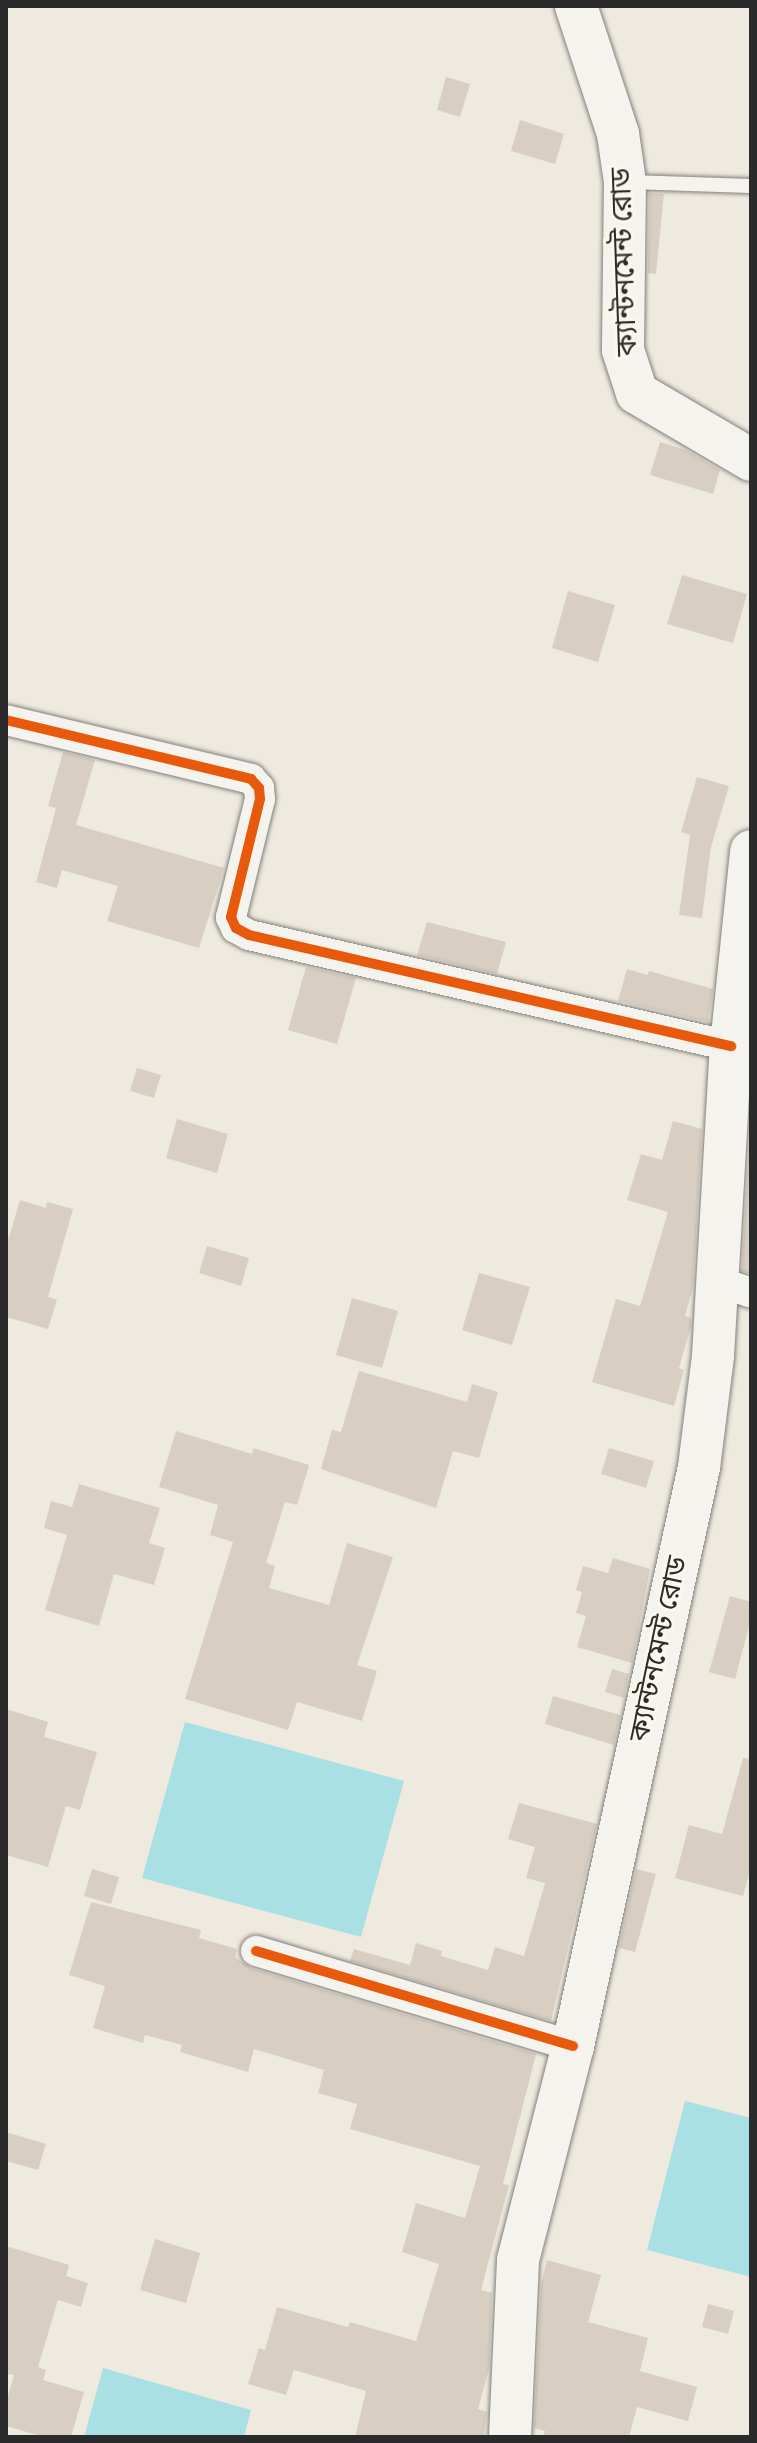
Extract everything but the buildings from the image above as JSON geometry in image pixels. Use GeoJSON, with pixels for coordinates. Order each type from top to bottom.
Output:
{"type":"FeatureCollection","features":[{"type":"Feature","properties":{"kind":"main road","name":"ক্যান্টনমেন্ট রোড"},"geometry":{"type":"LineString","coordinates":[[576,6],[618,134],[625,182],[623,350],[637,393],[751,460]]}},
{"type":"Feature","properties":{"kind":"main road","name":"ক্যান্টনমেন্ট রোড"},"geometry":{"type":"LineString","coordinates":[[510,2437],[518,2260],[573,2046],[699,1467],[713,1356],[734,1287],[731,1046],[751,851]]}},
{"type":"Feature","properties":{"kind":"street"},"geometry":{"type":"LineString","coordinates":[[6,720],[251,779],[259,788],[260,799],[231,917],[236,928],[249,935],[731,1046]]}},
{"type":"Feature","properties":{"kind":"street"},"geometry":{"type":"LineString","coordinates":[[256,1951],[573,2046]]}},
{"type":"Feature","properties":{"kind":"lane"},"geometry":{"type":"LineString","coordinates":[[625,182],[751,186]]}},
{"type":"Feature","properties":{"kind":"water"},"geometry":{"type":"Polygon","coordinates":[[[185,1722],[404,1781],[361,1937],[142,1878],[185,1722]]]}},
{"type":"Feature","properties":{"kind":"water"},"geometry":{"type":"Polygon","coordinates":[[[685,2101],[751,2118],[751,2277],[647,2250],[685,2101]]]}},
{"type":"Feature","properties":{"kind":"water"},"geometry":{"type":"Polygon","coordinates":[[[103,2368],[251,2410],[244,2437],[84,2437],[103,2368]]]}},
{"type":"Feature","properties":{"kind":"cycle path"},"geometry":{"type":"LineString","coordinates":[[6,720],[251,779],[259,788],[260,799],[231,917],[236,928],[249,935],[731,1046]]}},
{"type":"Feature","properties":{"kind":"cycle path"},"geometry":{"type":"LineString","coordinates":[[256,1951],[573,2046]]}}]}
